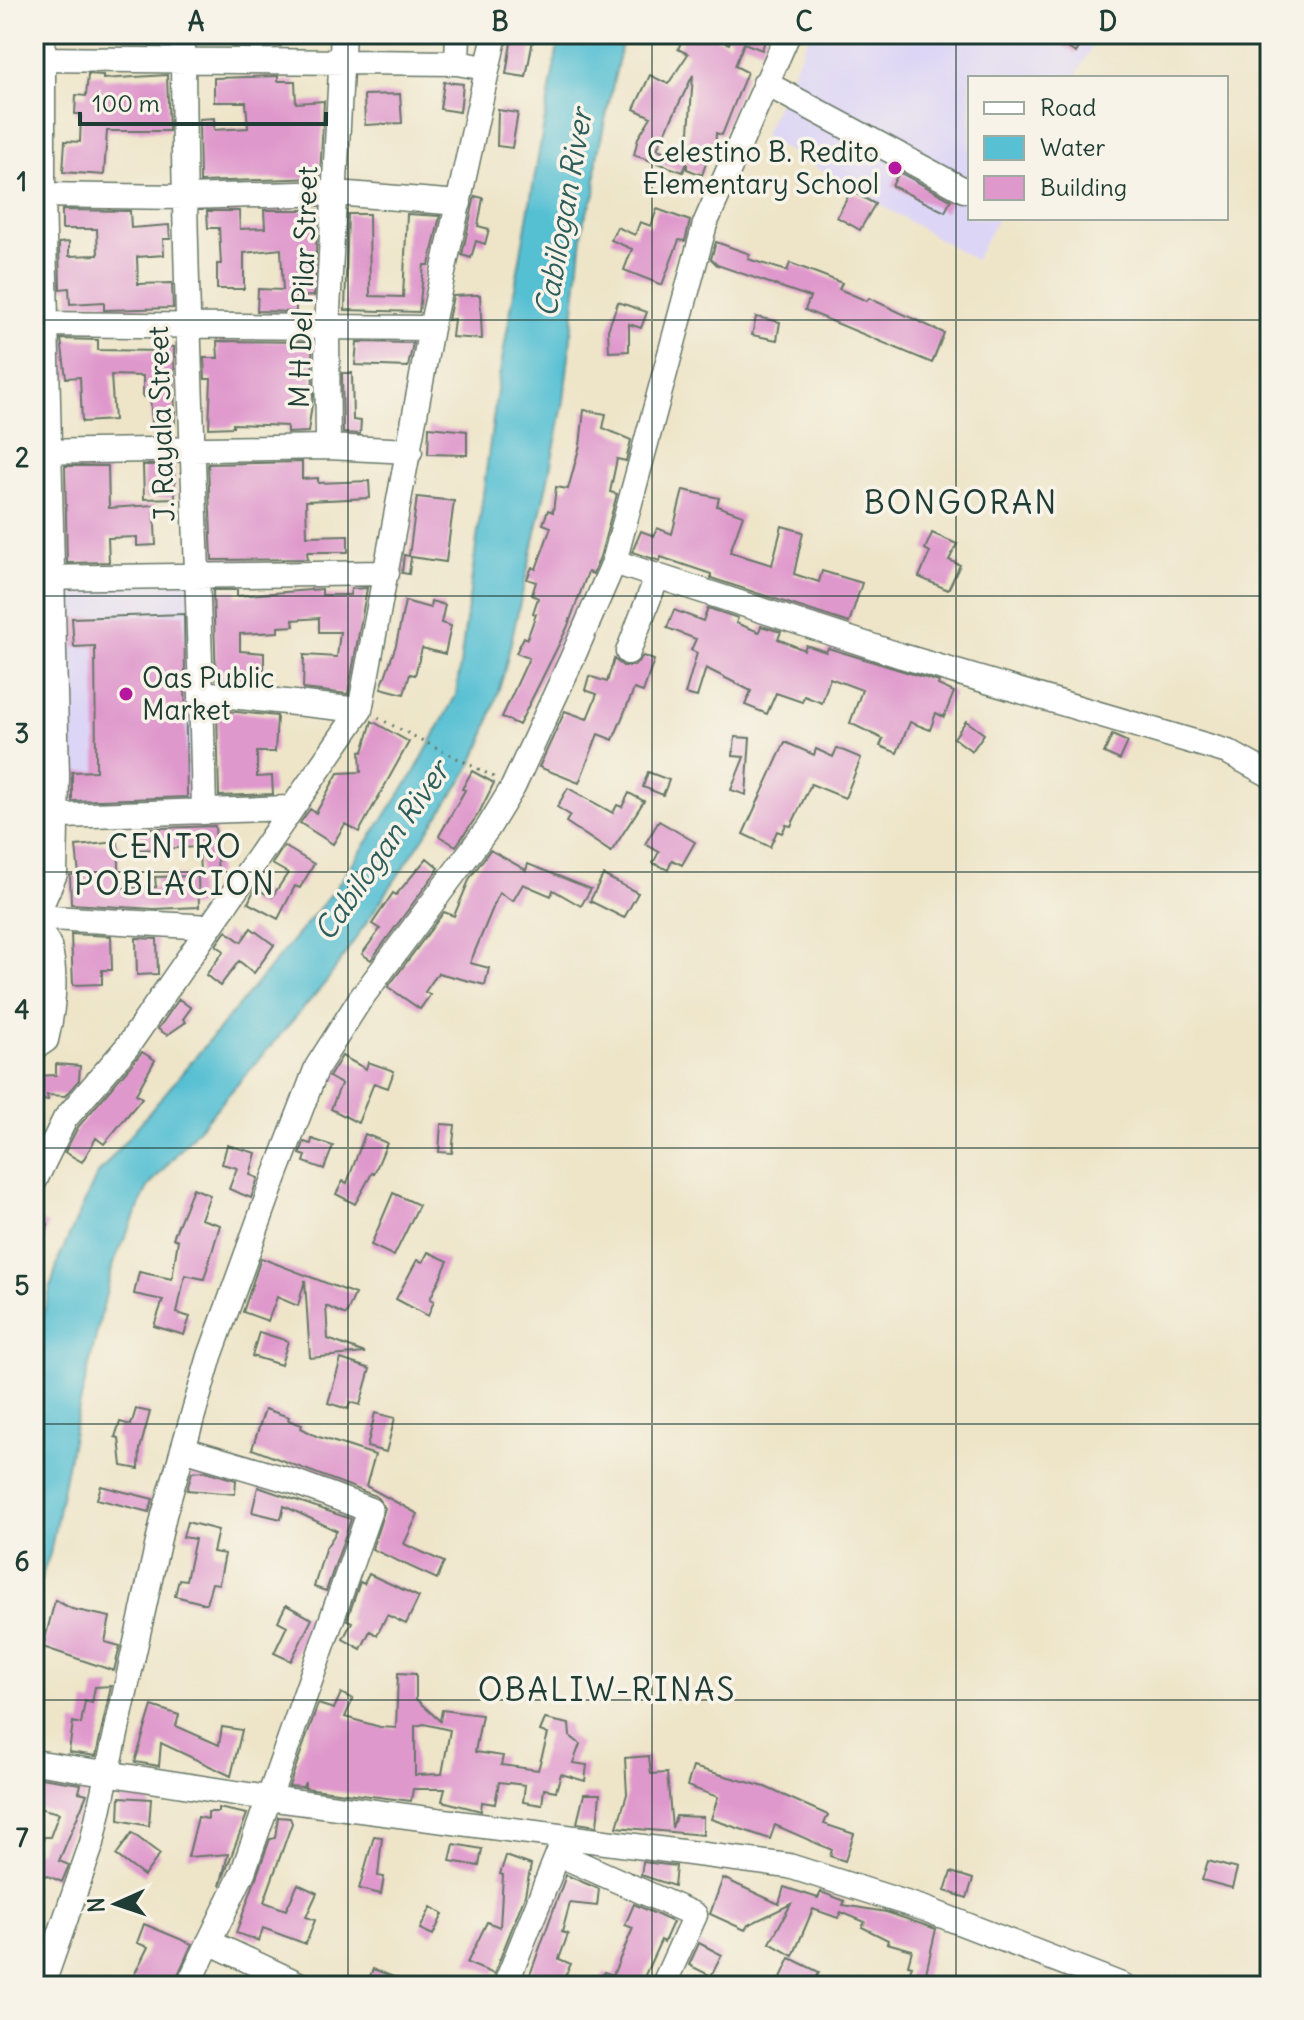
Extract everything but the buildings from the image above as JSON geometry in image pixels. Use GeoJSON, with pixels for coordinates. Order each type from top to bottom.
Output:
{"type":"FeatureCollection","features":[{"type":"Feature","properties":{"kind":"main road"},"geometry":{"type":"LineString","coordinates":[[34,915],[52,873],[44,816],[37,50]]}},
{"type":"Feature","properties":{"kind":"street","name":"J. Rayala Street"},"geometry":{"type":"LineString","coordinates":[[183,34],[186,325],[194,449],[195,574],[202,693],[204,812]]}},
{"type":"Feature","properties":{"kind":"street","name":"M H Del Pilar Street"},"geometry":{"type":"LineString","coordinates":[[328,447],[327,328],[343,34]]}},
{"type":"Feature","properties":{"kind":"street"},"geometry":{"type":"LineString","coordinates":[[457,63],[458,34]]}},
{"type":"Feature","properties":{"kind":"street"},"geometry":{"type":"LineString","coordinates":[[34,1182],[65,1119],[127,1047],[360,710],[431,328],[495,34]]}},
{"type":"Feature","properties":{"kind":"street"},"geometry":{"type":"LineString","coordinates":[[42,1986],[92,1843],[164,1515],[210,1356],[317,1067],[359,1001],[465,861],[500,808],[614,562],[705,224],[788,34]]}},
{"type":"Feature","properties":{"kind":"street"},"geometry":{"type":"LineString","coordinates":[[37,50],[183,62],[457,63],[486,68]]}},
{"type":"Feature","properties":{"kind":"street"},"geometry":{"type":"LineString","coordinates":[[763,88],[964,190]]}},
{"type":"Feature","properties":{"kind":"street"},"geometry":{"type":"LineString","coordinates":[[37,195],[184,197],[336,193],[459,203]]}},
{"type":"Feature","properties":{"kind":"street"},"geometry":{"type":"LineString","coordinates":[[39,324],[431,328]]}},
{"type":"Feature","properties":{"kind":"street"},"geometry":{"type":"LineString","coordinates":[[40,452],[328,447],[410,451]]}},
{"type":"Feature","properties":{"kind":"street"},"geometry":{"type":"LineString","coordinates":[[614,562],[887,651],[1228,752],[1270,775]]}},
{"type":"Feature","properties":{"kind":"street"},"geometry":{"type":"LineString","coordinates":[[41,578],[387,573]]}},
{"type":"Feature","properties":{"kind":"street"},"geometry":{"type":"LineString","coordinates":[[628,652],[657,577]]}},
{"type":"Feature","properties":{"kind":"street"},"geometry":{"type":"LineString","coordinates":[[202,693],[360,710]]}},
{"type":"Feature","properties":{"kind":"street"},"geometry":{"type":"LineString","coordinates":[[44,816],[291,808]]}},
{"type":"Feature","properties":{"kind":"street"},"geometry":{"type":"LineString","coordinates":[[34,915],[210,927]]}},
{"type":"Feature","properties":{"kind":"street"},"geometry":{"type":"LineString","coordinates":[[34,926],[49,943],[52,992],[46,1040],[34,1048]]}},
{"type":"Feature","properties":{"kind":"street"},"geometry":{"type":"LineString","coordinates":[[183,1449],[295,1482],[370,1510],[243,1872],[188,1986]]}},
{"type":"Feature","properties":{"kind":"street"},"geometry":{"type":"LineString","coordinates":[[41,1762],[562,1845],[789,1866],[925,1909],[1124,1986]]}},
{"type":"Feature","properties":{"kind":"street"},"geometry":{"type":"LineString","coordinates":[[505,1986],[562,1845]]}},
{"type":"Feature","properties":{"kind":"street"},"geometry":{"type":"LineString","coordinates":[[562,1845],[695,1915],[663,1986]]}},
{"type":"Feature","properties":{"kind":"street"},"geometry":{"type":"LineString","coordinates":[[209,1942],[303,1986]]}},
{"type":"Feature","properties":{"kind":"path"},"geometry":{"type":"LineString","coordinates":[[360,710],[480,768]]}},
{"type":"Feature","properties":{"kind":"shaded area","name":"Celestino B. Redito Elementary School"},"geometry":{"type":"Polygon","coordinates":[[[810,34],[1099,34],[1076,76],[968,76],[968,220],[997,220],[975,260],[763,136],[810,34]]]}},
{"type":"Feature","properties":{"kind":"shaded area","name":"Oas Public Market"},"geometry":{"type":"Polygon","coordinates":[[[189,583],[196,802],[62,805],[55,587],[189,583]]]}},
{"type":"Feature","properties":{"kind":"water","name":"Cabilogan River"},"geometry":{"type":"Polygon","coordinates":[[[560,34],[624,34],[597,157],[595,194],[584,219],[564,400],[504,673],[482,743],[467,773],[327,981],[148,1187],[113,1264],[75,1425],[50,1554],[34,1597],[34,1346],[59,1258],[97,1175],[333,892],[413,775],[456,695],[498,383],[560,34]]]}},
{"type":"Feature","properties":{"kind":"place","name":"Celestino B. Redito Elementary School"},"geometry":{"type":"Point","coordinates":[895,168]}},
{"type":"Feature","properties":{"kind":"place","name":"Oas Public Market"},"geometry":{"type":"Point","coordinates":[126,694]}},
{"type":"Feature","properties":{"kind":"district","name":"BONGORAN"},"geometry":{"type":"Point","coordinates":[961,503]}},
{"type":"Feature","properties":{"kind":"district","name":"CENTRO POBLACION"},"geometry":{"type":"Point","coordinates":[175,866]}},
{"type":"Feature","properties":{"kind":"district","name":"OBALIW-RINAS"},"geometry":{"type":"Point","coordinates":[607,1690]}}]}
